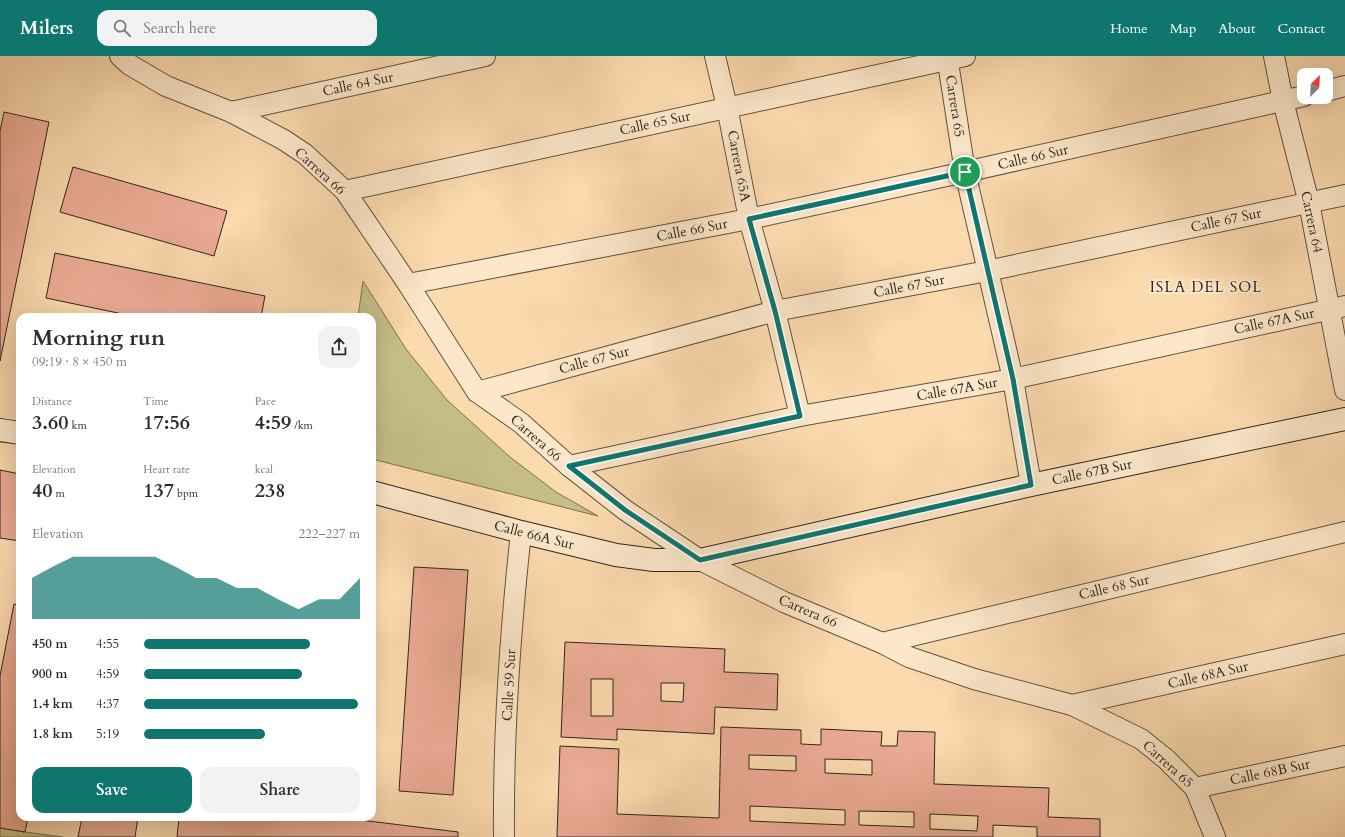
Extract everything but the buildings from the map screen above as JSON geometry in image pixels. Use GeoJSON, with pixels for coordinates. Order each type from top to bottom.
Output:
{"type":"FeatureCollection","features":[{"type":"Feature","properties":{"kind":"street","name":"Carrera 66"},"geometry":{"type":"LineString","coordinates":[[120,56],[130,66],[166,86],[231,112],[284,140],[305,154],[345,191],[408,284],[477,392],[521,423],[569,466],[625,510],[700,560],[784,602],[882,643],[910,657],[974,679],[1072,705]]}},
{"type":"Feature","properties":{"kind":"street","name":"Calle 64 Sur"},"geometry":{"type":"LineString","coordinates":[[231,112],[485,56]]}},
{"type":"Feature","properties":{"kind":"street","name":"Carrera 65A"},"geometry":{"type":"LineString","coordinates":[[715,56],[727,107],[749,219],[775,311],[800,416]]}},
{"type":"Feature","properties":{"kind":"street","name":"Carrera 64"},"geometry":{"type":"LineString","coordinates":[[1274,56],[1283,101],[1337,307],[1345,390]]}},
{"type":"Feature","properties":{"kind":"street","name":"Calle 65 Sur"},"geometry":{"type":"LineString","coordinates":[[345,191],[953,57]]}},
{"type":"Feature","properties":{"kind":"street","name":"Carrera 65"},"geometry":{"type":"LineString","coordinates":[[953,57],[965,172],[1013,379],[1031,485]]}},
{"type":"Feature","properties":{"kind":"street"},"geometry":{"type":"LineString","coordinates":[[1333,89],[1345,86]]}},
{"type":"Feature","properties":{"kind":"street","name":"Calle 66 Sur"},"geometry":{"type":"LineString","coordinates":[[408,284],[749,219],[1297,98]]}},
{"type":"Feature","properties":{"kind":"street","name":"Calle 67 Sur"},"geometry":{"type":"LineString","coordinates":[[477,392],[775,311],[987,271],[1345,195]]}},
{"type":"Feature","properties":{"kind":"street","name":"Calle 67A Sur"},"geometry":{"type":"LineString","coordinates":[[569,466],[800,416],[1013,379],[1337,307]]}},
{"type":"Feature","properties":{"kind":"street","name":"Calle 67B Sur"},"geometry":{"type":"LineString","coordinates":[[700,560],[1031,485],[1345,419]]}},
{"type":"Feature","properties":{"kind":"street"},"geometry":{"type":"LineString","coordinates":[[0,430],[16,432]]}},
{"type":"Feature","properties":{"kind":"street","name":"Calle 66A Sur"},"geometry":{"type":"LineString","coordinates":[[376,493],[521,532],[616,555],[654,560],[700,560]]}},
{"type":"Feature","properties":{"kind":"street","name":"Calle 59 Sur"},"geometry":{"type":"LineString","coordinates":[[504,837],[507,719],[521,532]]}},
{"type":"Feature","properties":{"kind":"street","name":"Calle 68 Sur"},"geometry":{"type":"LineString","coordinates":[[882,643],[1345,532]]}},
{"type":"Feature","properties":{"kind":"street","name":"Calle 68A Sur"},"geometry":{"type":"LineString","coordinates":[[1072,705],[1345,644]]}},
{"type":"Feature","properties":{"kind":"street","name":"Carrera 65"},"geometry":{"type":"LineString","coordinates":[[1072,705],[1141,739],[1166,760],[1195,788],[1215,837]]}},
{"type":"Feature","properties":{"kind":"street","name":"Calle 68B Sur"},"geometry":{"type":"LineString","coordinates":[[1195,788],[1345,756]]}},
{"type":"Feature","properties":{"kind":"shaded area"},"geometry":{"type":"Polygon","coordinates":[[[363,281],[406,349],[447,400],[510,457],[556,492],[598,516],[376,460],[376,313],[359,313],[363,281]]]}},
{"type":"Feature","properties":{"kind":"shaded area"},"geometry":{"type":"Polygon","coordinates":[[[0,828],[25,832],[63,837],[0,837],[0,828]]]}},
{"type":"Feature","properties":{"kind":"district","name":"ISLA DEL SOL"},"geometry":{"type":"Point","coordinates":[1206,287]}},
{"type":"Feature","properties":{"kind":"route"},"geometry":{"type":"LineString","coordinates":[[965,172],[1013,379],[1031,485],[700,560],[625,510],[569,466],[800,416],[775,311],[749,219],[965,172]]}}]}
